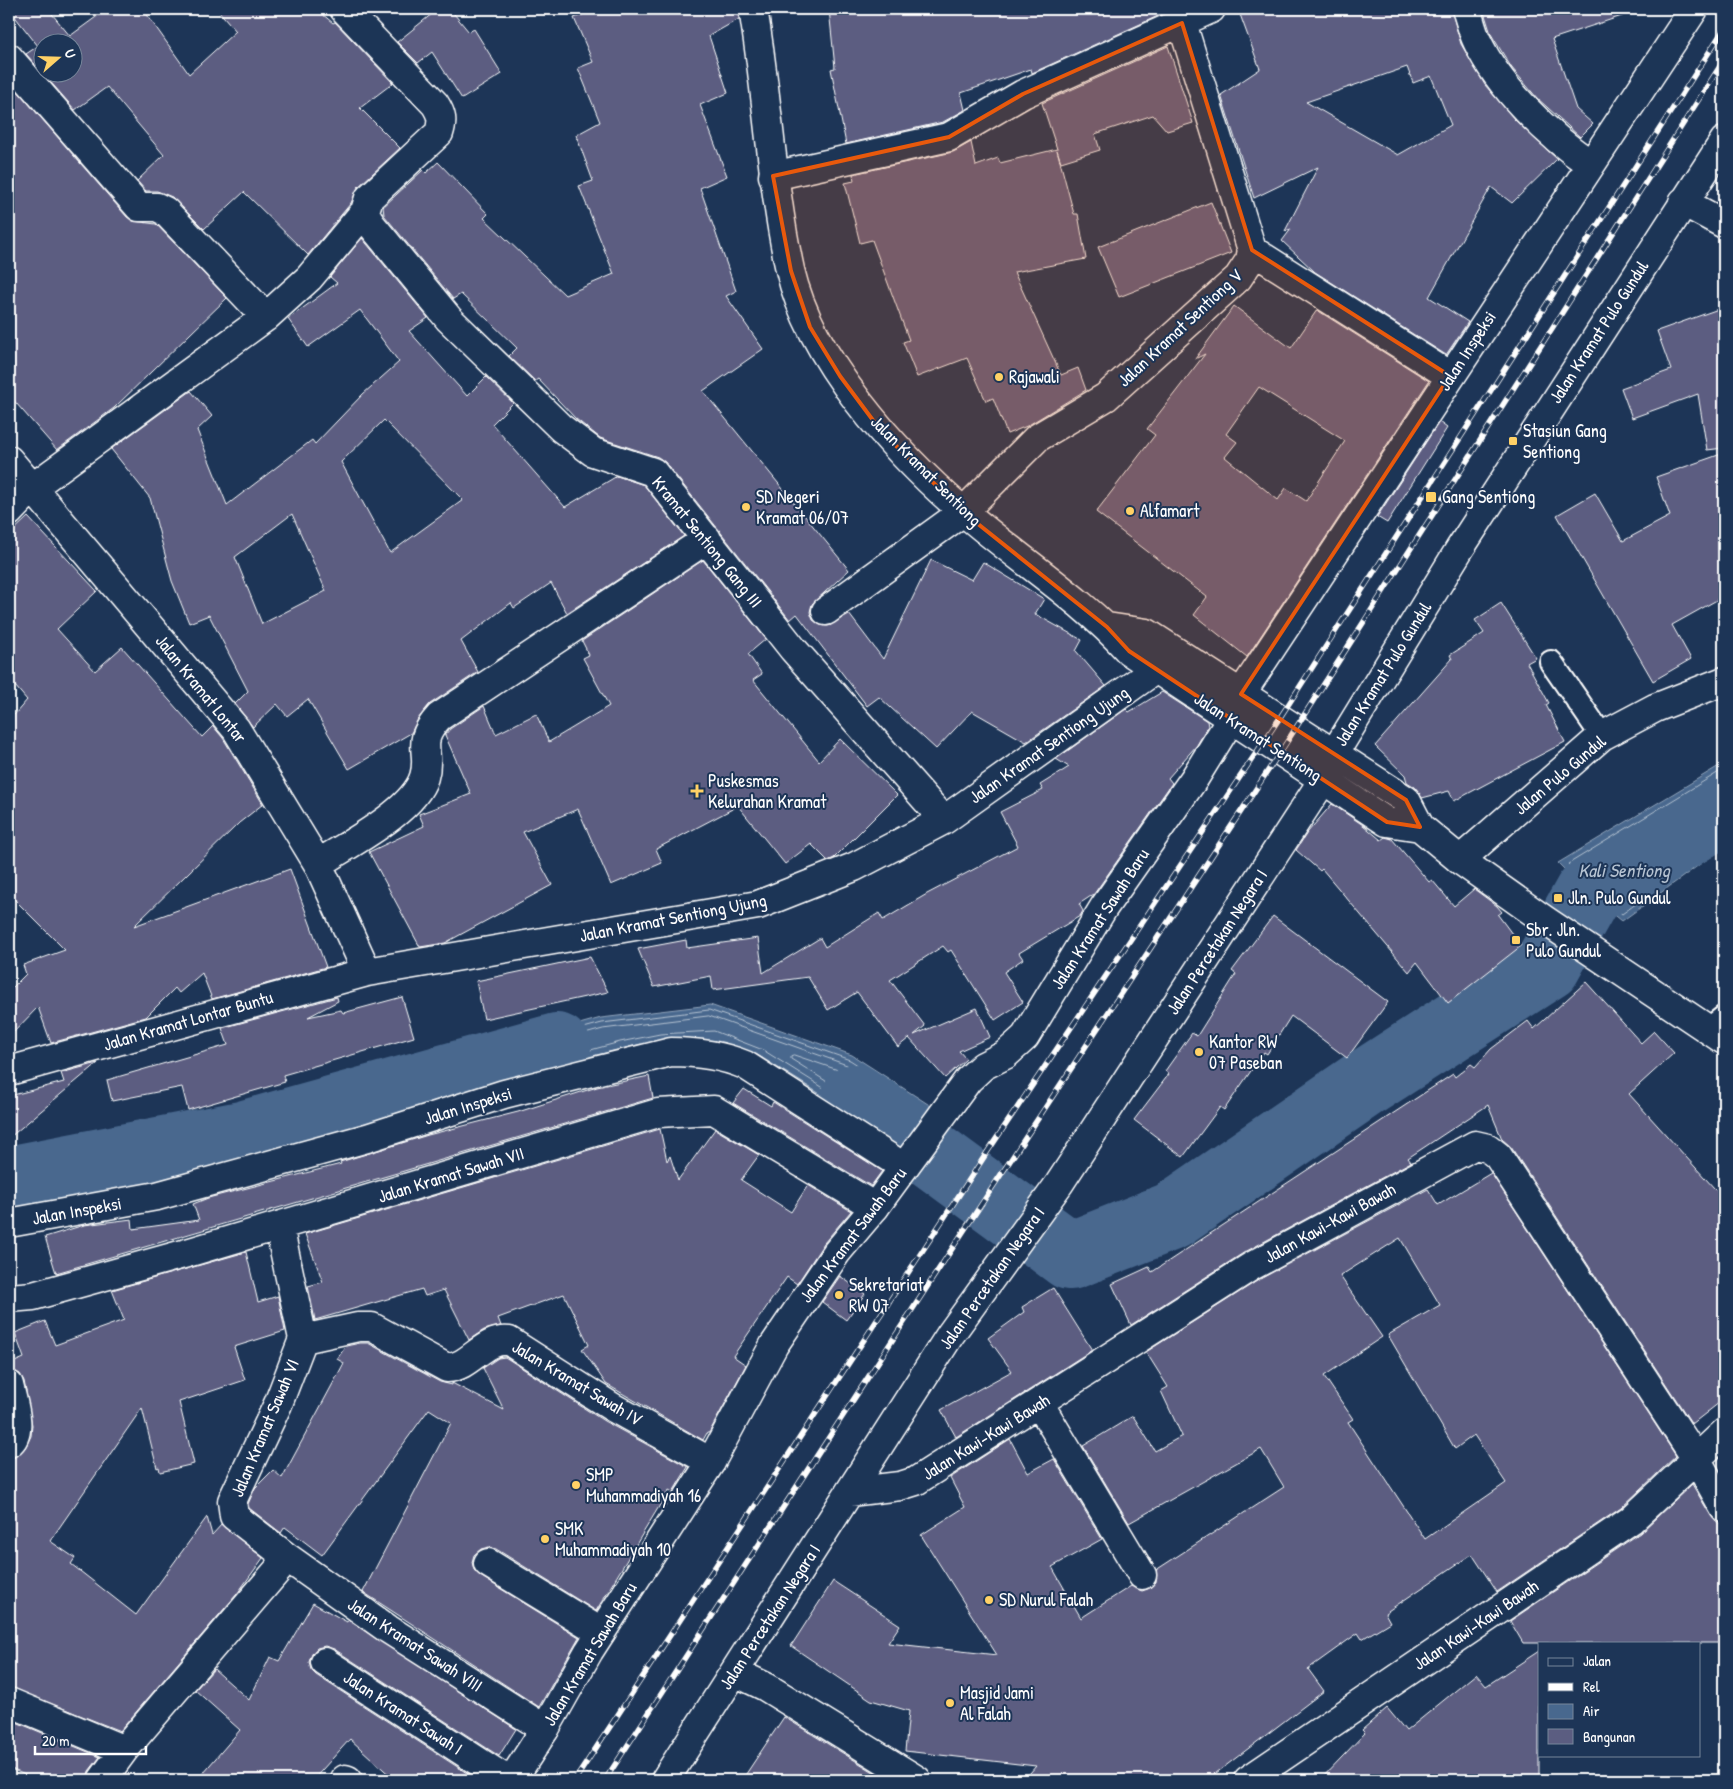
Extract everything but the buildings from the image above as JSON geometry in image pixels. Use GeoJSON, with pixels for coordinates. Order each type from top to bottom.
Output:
{"type":"FeatureCollection","features":[{"type":"Feature","properties":{"kind":"street"},"geometry":{"type":"LineString","coordinates":[[9,512],[33,487],[266,317],[309,278],[365,211],[369,198],[439,133],[443,123],[441,113],[435,104],[344,9]]}},
{"type":"Feature","properties":{"kind":"street","name":"Jalan Kramat Sentiong"},"geometry":{"type":"LineString","coordinates":[[753,9],[773,176],[791,271],[810,327],[840,376],[881,431],[963,512],[1107,627],[1129,651],[1387,822],[1420,827]]}},
{"type":"Feature","properties":{"kind":"street"},"geometry":{"type":"LineString","coordinates":[[773,176],[949,137],[1023,94],[1211,9]]}},
{"type":"Feature","properties":{"kind":"street"},"geometry":{"type":"LineString","coordinates":[[1466,9],[1477,41],[1502,82],[1572,152],[1590,164]]}},
{"type":"Feature","properties":{"kind":"street","name":"Jalan Inspeksi"},"geometry":{"type":"LineString","coordinates":[[1241,694],[1694,9]]}},
{"type":"Feature","properties":{"kind":"street","name":"Jalan Kramat Sentiong V"},"geometry":{"type":"LineString","coordinates":[[826,611],[963,512],[1037,438],[1106,396],[1238,278],[1250,260],[1252,250],[1182,23]]}},
{"type":"Feature","properties":{"kind":"street"},"geometry":{"type":"LineString","coordinates":[[9,58],[140,207],[157,207],[165,211],[266,317]]}},
{"type":"Feature","properties":{"kind":"street","name":"Jalan Kramat Pulo Gundul"},"geometry":{"type":"LineString","coordinates":[[1334,754],[1459,550],[1724,141]]}},
{"type":"Feature","properties":{"kind":"street"},"geometry":{"type":"LineString","coordinates":[[1683,202],[1724,224]]}},
{"type":"Feature","properties":{"kind":"street","name":"Kramat Sentiong Gang III"},"geometry":{"type":"LineString","coordinates":[[365,211],[370,223],[449,319],[561,428],[593,452],[653,472],[792,649],[944,820]]}},
{"type":"Feature","properties":{"kind":"street"},"geometry":{"type":"LineString","coordinates":[[1252,250],[1450,376]]}},
{"type":"Feature","properties":{"kind":"street","name":"Jalan Kramat Lontar"},"geometry":{"type":"LineString","coordinates":[[9,460],[236,729],[318,864],[367,972]]}},
{"type":"Feature","properties":{"kind":"street"},"geometry":{"type":"LineString","coordinates":[[318,864],[402,810],[416,794],[424,776],[424,743],[426,736],[429,728],[439,717],[707,540]]}},
{"type":"Feature","properties":{"kind":"street","name":"Jalan Kramat Sentiong"},"geometry":{"type":"LineString","coordinates":[[1107,627],[1147,633],[1406,800],[1420,827],[1460,860],[1546,921],[1612,964],[1719,1029]]}},
{"type":"Feature","properties":{"kind":"street","name":"Jalan Kramat Sentiong Ujung"},"geometry":{"type":"LineString","coordinates":[[367,972],[758,905],[854,867],[944,820],[1156,669]]}},
{"type":"Feature","properties":{"kind":"street","name":"Jalan Pulo Gundul"},"geometry":{"type":"LineString","coordinates":[[1460,860],[1602,736],[1655,708],[1724,681]]}},
{"type":"Feature","properties":{"kind":"street","name":"Jalan Kramat Sawah Baru"},"geometry":{"type":"LineString","coordinates":[[512,1780],[545,1729],[601,1632],[711,1462],[774,1345],[837,1252],[875,1207],[941,1114],[968,1080],[983,1066],[1005,1055],[1025,1037],[1104,907],[1194,779],[1231,719]]}},
{"type":"Feature","properties":{"kind":"street","name":"Jalan Percetakan Negara I"},"geometry":{"type":"LineString","coordinates":[[665,1780],[950,1334],[1058,1184],[1323,780]]}},
{"type":"Feature","properties":{"kind":"street","name":"Jalan Kramat Lontar Buntu"},"geometry":{"type":"LineString","coordinates":[[9,1071],[367,972]]}},
{"type":"Feature","properties":{"kind":"street","name":"Jalan Inspeksi"},"geometry":{"type":"LineString","coordinates":[[9,1223],[157,1196],[366,1138],[504,1094],[671,1052],[698,1052],[730,1059],[745,1065],[908,1162]]}},
{"type":"Feature","properties":{"kind":"street","name":"Jalan Kramat Sawah VII"},"geometry":{"type":"LineString","coordinates":[[9,1298],[34,1296],[279,1226],[658,1113],[714,1110],[875,1207]]}},
{"type":"Feature","properties":{"kind":"street","name":"Jalan Kawi-Kawi Bawah"},"geometry":{"type":"LineString","coordinates":[[850,1492],[900,1486],[916,1481],[1252,1266],[1475,1145],[1488,1148],[1498,1156],[1697,1460],[1724,1508]]}},
{"type":"Feature","properties":{"kind":"street","name":"Jalan Kramat Sawah VI"},"geometry":{"type":"LineString","coordinates":[[279,1226],[303,1339],[278,1404],[232,1501],[234,1516],[288,1558]]}},
{"type":"Feature","properties":{"kind":"street","name":"Jalan Kramat Sawah IV"},"geometry":{"type":"LineString","coordinates":[[303,1339],[358,1327],[372,1327],[447,1368],[458,1366],[490,1343],[499,1340],[509,1341],[612,1407],[711,1462]]}},
{"type":"Feature","properties":{"kind":"street"},"geometry":{"type":"LineString","coordinates":[[9,1385],[17,1429],[13,1440],[9,1443]]}},
{"type":"Feature","properties":{"kind":"street"},"geometry":{"type":"LineString","coordinates":[[1039,1403],[1142,1575]]}},
{"type":"Feature","properties":{"kind":"street","name":"Jalan Kawi-Kawi Bawah"},"geometry":{"type":"LineString","coordinates":[[1248,1780],[1631,1520],[1724,1433]]}},
{"type":"Feature","properties":{"kind":"street"},"geometry":{"type":"LineString","coordinates":[[102,1780],[124,1750],[288,1558]]}},
{"type":"Feature","properties":{"kind":"street","name":"Jalan Kramat Sawah VIII"},"geometry":{"type":"LineString","coordinates":[[288,1558],[388,1629],[545,1729]]}},
{"type":"Feature","properties":{"kind":"street"},"geometry":{"type":"LineString","coordinates":[[488,1563],[601,1632]]}},
{"type":"Feature","properties":{"kind":"street","name":"Jalan Kramat Sawah I"},"geometry":{"type":"LineString","coordinates":[[325,1662],[507,1780]]}},
{"type":"Feature","properties":{"kind":"street"},"geometry":{"type":"LineString","coordinates":[[735,1672],[766,1687],[917,1780]]}},
{"type":"Feature","properties":{"kind":"street"},"geometry":{"type":"LineString","coordinates":[[9,1702],[124,1750]]}},
{"type":"Feature","properties":{"kind":"lane"},"geometry":{"type":"LineString","coordinates":[[1551,662],[1602,736]]}},
{"type":"Feature","properties":{"kind":"highlighted area"},"geometry":{"type":"Polygon","coordinates":[[[1182,23],[1252,250],[1450,376],[1241,694],[1406,800],[1420,827],[1387,822],[1129,651],[1107,627],[963,512],[881,431],[840,376],[810,327],[791,271],[773,176],[949,137],[1023,94],[1182,23]]]}},
{"type":"Feature","properties":{"kind":"water","name":"Kali Sentiong"},"geometry":{"type":"Polygon","coordinates":[[[1724,763],[1724,849],[1622,921],[1588,893],[1558,863],[1724,763]]]}},
{"type":"Feature","properties":{"kind":"water"},"geometry":{"type":"Polygon","coordinates":[[[710,1005],[852,1055],[931,1106],[902,1151],[712,1042],[476,1093],[461,1057],[601,1018],[710,1005]]]}},
{"type":"Feature","properties":{"kind":"waterway"},"geometry":{"type":"LineString","coordinates":[[855,1098],[1070,1256],[1172,1216],[1361,1086],[1547,966],[1588,893],[1724,810]]}},
{"type":"Feature","properties":{"kind":"waterway"},"geometry":{"type":"LineString","coordinates":[[9,1180],[242,1135],[557,1047]]}},
{"type":"Feature","properties":{"kind":"railway"},"geometry":{"type":"LineString","coordinates":[[575,1780],[988,1151],[1279,719],[1724,29]]}},
{"type":"Feature","properties":{"kind":"railway"},"geometry":{"type":"LineString","coordinates":[[605,1780],[963,1232],[1281,751],[1724,60]]}},
{"type":"Feature","properties":{"kind":"place","name":"Rajawali"},"geometry":{"type":"Point","coordinates":[999,377]}},
{"type":"Feature","properties":{"kind":"place","name":"Stasiun Gang Sentiong"},"geometry":{"type":"Point","coordinates":[1513,441]}},
{"type":"Feature","properties":{"kind":"place","name":"Gang Sentiong"},"geometry":{"type":"Point","coordinates":[1431,497]}},
{"type":"Feature","properties":{"kind":"place","name":"SD Negeri Kramat 06/07"},"geometry":{"type":"Point","coordinates":[746,507]}},
{"type":"Feature","properties":{"kind":"place","name":"Alfamart"},"geometry":{"type":"Point","coordinates":[1130,511]}},
{"type":"Feature","properties":{"kind":"place","name":"Puskesmas Kelurahan Kramat"},"geometry":{"type":"Point","coordinates":[697,791]}},
{"type":"Feature","properties":{"kind":"place","name":"Jln. Pulo Gundul"},"geometry":{"type":"Point","coordinates":[1558,898]}},
{"type":"Feature","properties":{"kind":"place","name":"Sbr. Jln. Pulo Gundul"},"geometry":{"type":"Point","coordinates":[1516,940]}},
{"type":"Feature","properties":{"kind":"place","name":"Kantor RW 07 Paseban"},"geometry":{"type":"Point","coordinates":[1199,1052]}},
{"type":"Feature","properties":{"kind":"place","name":"Sekretariat RW 07"},"geometry":{"type":"Point","coordinates":[839,1295]}},
{"type":"Feature","properties":{"kind":"place","name":"SMP Muhammadiyah 16"},"geometry":{"type":"Point","coordinates":[576,1485]}},
{"type":"Feature","properties":{"kind":"place","name":"SMK Muhammadiyah 10"},"geometry":{"type":"Point","coordinates":[545,1539]}},
{"type":"Feature","properties":{"kind":"place","name":"SD Nurul Falah"},"geometry":{"type":"Point","coordinates":[989,1600]}},
{"type":"Feature","properties":{"kind":"place","name":"Masjid Jami Al Falah"},"geometry":{"type":"Point","coordinates":[950,1703]}}]}
